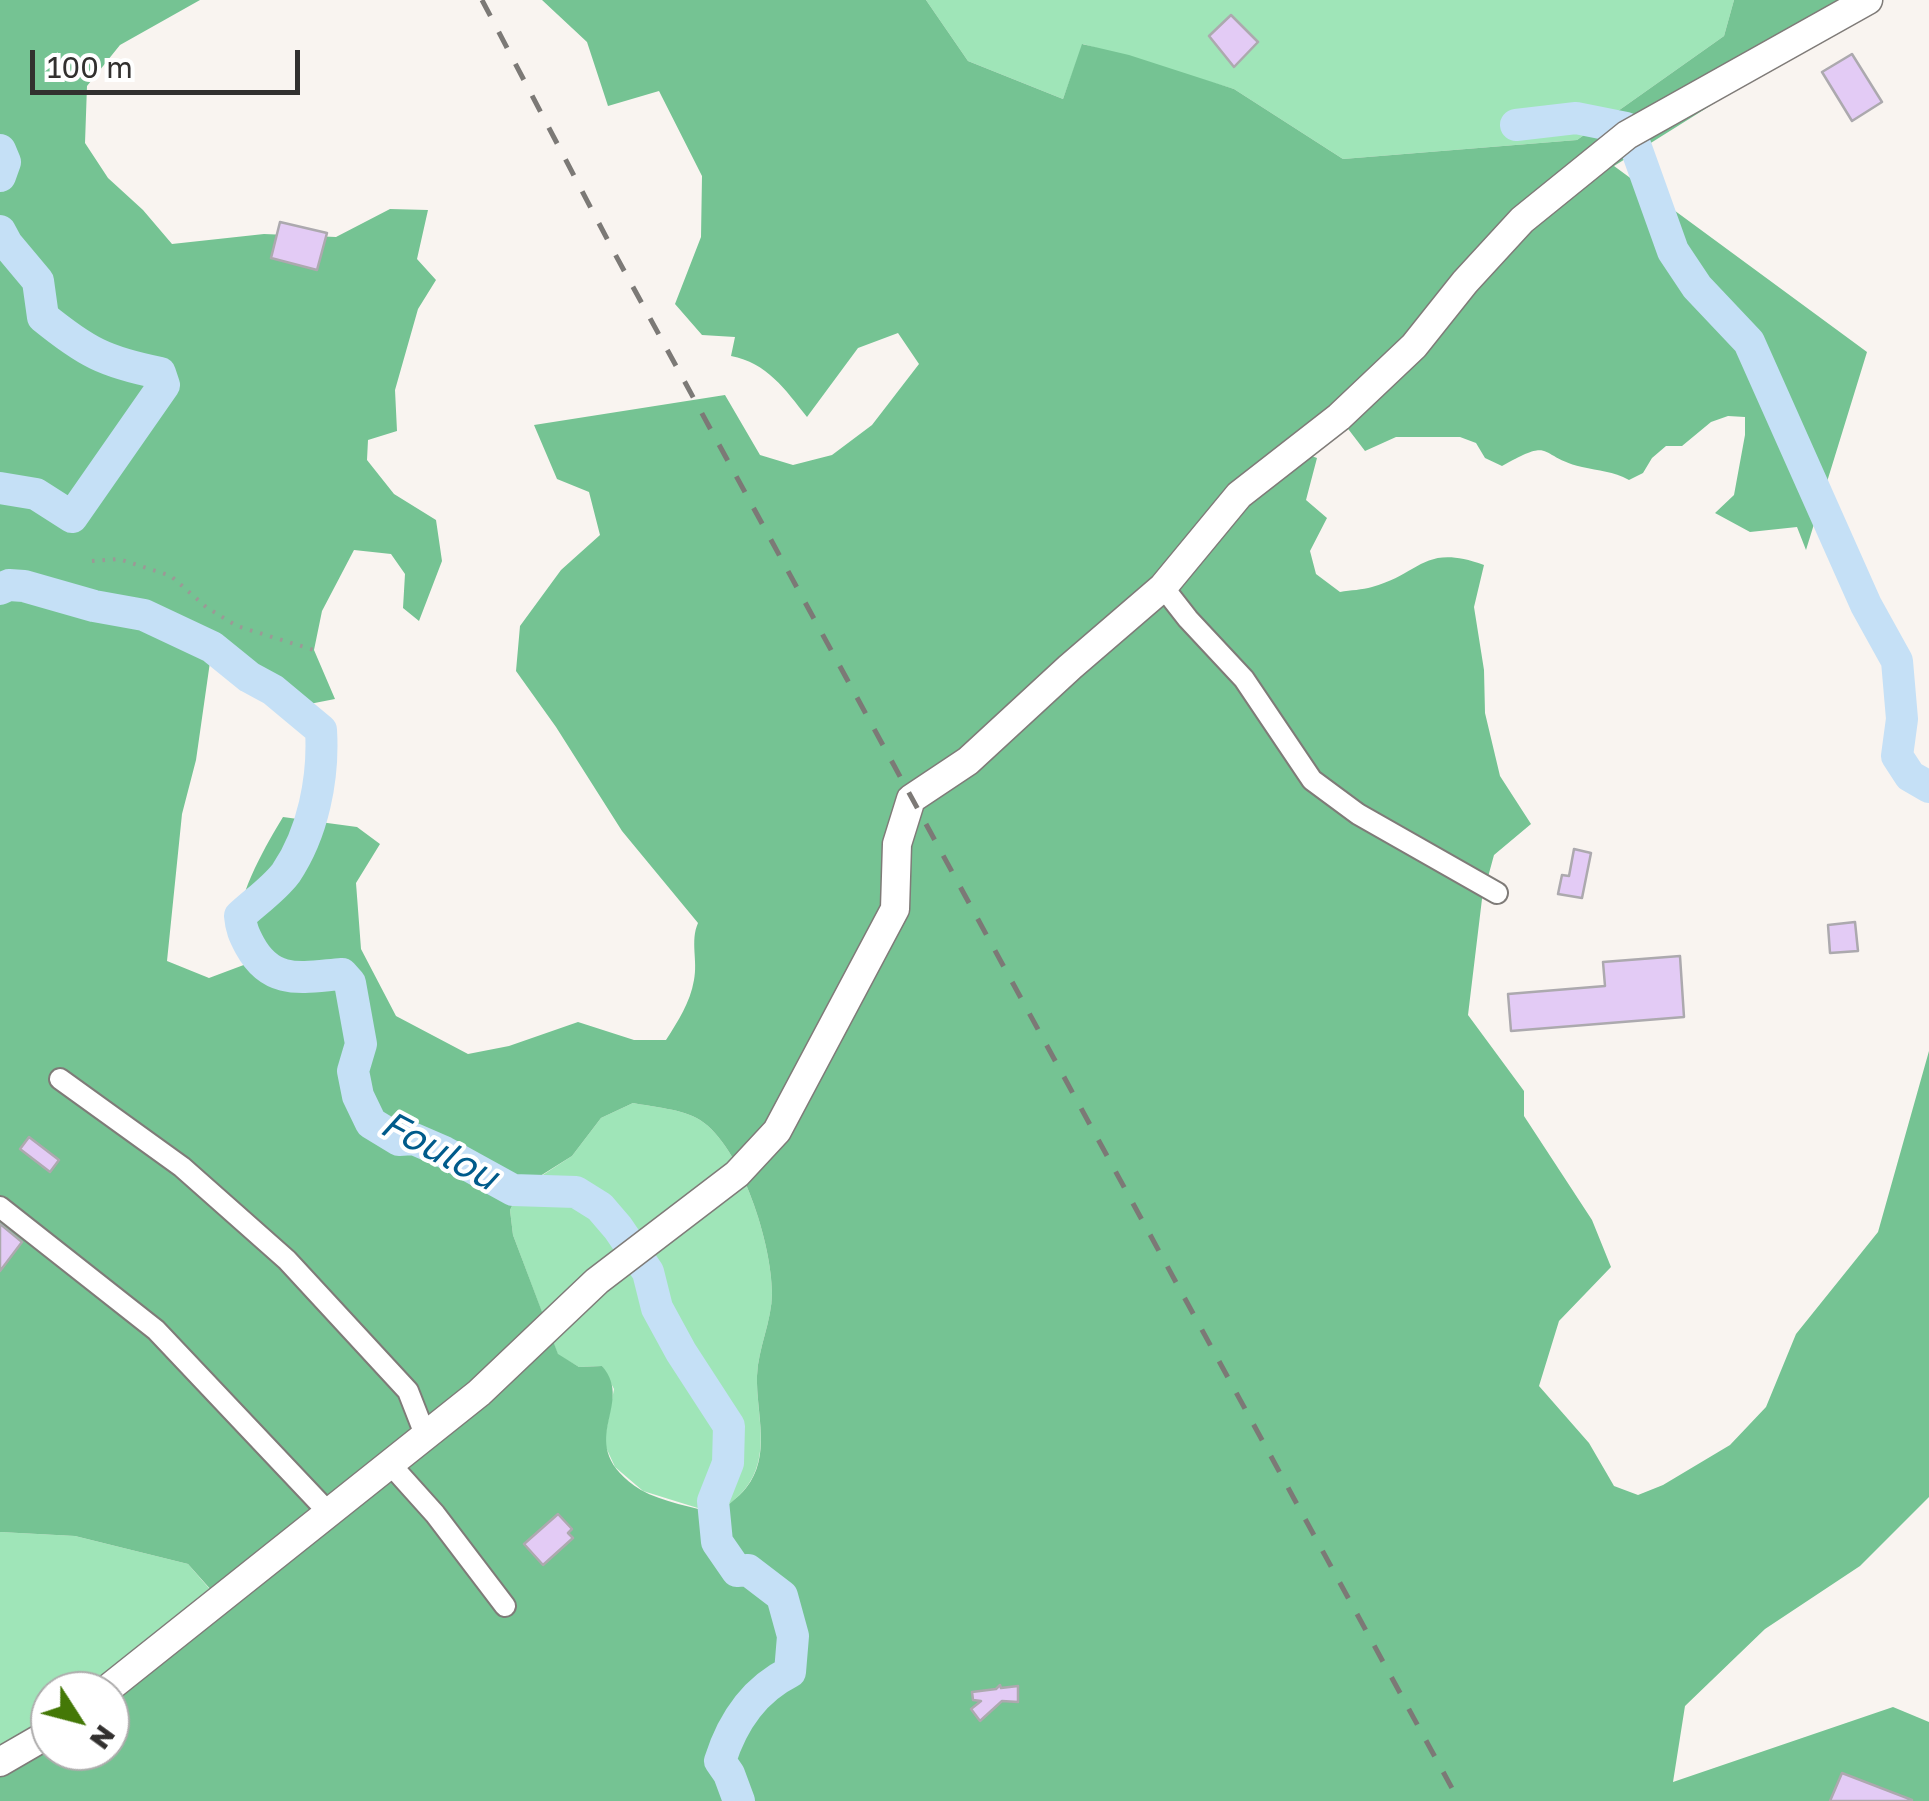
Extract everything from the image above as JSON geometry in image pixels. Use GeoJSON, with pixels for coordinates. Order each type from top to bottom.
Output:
{"type":"FeatureCollection","features":[{"type":"Feature","properties":{"kind":"street"},"geometry":{"type":"LineString","coordinates":[[130,1671],[479,1393],[597,1282],[737,1174],[777,1131],[895,909],[897,844],[911,799],[968,761],[1164,587],[1239,495],[1340,417],[1414,346],[1522,220],[1628,135],[1868,0]]}},
{"type":"Feature","properties":{"kind":"street"},"geometry":{"type":"LineString","coordinates":[[1164,587],[1244,679],[1312,780],[1358,814],[1498,894]]}},
{"type":"Feature","properties":{"kind":"street"},"geometry":{"type":"LineString","coordinates":[[60,1079],[182,1167],[287,1260],[408,1392],[426,1437]]}},
{"type":"Feature","properties":{"kind":"street"},"geometry":{"type":"LineString","coordinates":[[0,1207],[156,1330],[330,1514]]}},
{"type":"Feature","properties":{"kind":"street"},"geometry":{"type":"LineString","coordinates":[[392,1465],[505,1606]]}},
{"type":"Feature","properties":{"kind":"street"},"geometry":{"type":"LineString","coordinates":[[0,1762],[30,1745]]}},
{"type":"Feature","properties":{"kind":"path"},"geometry":{"type":"LineString","coordinates":[[92,561],[119,559],[171,576],[206,607],[237,626],[314,650]]}},
{"type":"Feature","properties":{"kind":"green space"},"geometry":{"type":"Polygon","coordinates":[[[0,0],[200,0],[120,45],[87,86],[85,143],[108,178],[172,244],[264,234],[336,237],[390,209],[428,210],[417,259],[436,280],[418,309],[395,390],[397,431],[368,440],[367,460],[394,494],[436,520],[442,561],[419,621],[403,608],[405,574],[391,554],[354,550],[322,611],[314,650],[335,699],[294,707],[212,648],[196,760],[182,814],[167,961],[209,978],[257,960],[241,928],[240,911],[255,869],[283,817],[357,827],[380,844],[356,883],[361,949],[396,1016],[468,1054],[509,1046],[578,1022],[634,1040],[666,1040],[687,1004],[695,973],[698,923],[622,831],[516,671],[520,626],[561,570],[600,535],[589,492],[557,479],[534,425],[725,395],[760,455],[793,465],[832,455],[872,425],[919,364],[898,333],[858,348],[807,417],[765,371],[731,356],[735,337],[702,335],[675,304],[701,237],[702,176],[659,91],[608,106],[587,42],[542,0],[926,0],[968,61],[1063,99],[1082,44],[1234,89],[1343,159],[1577,140],[1724,36],[1734,0],[1879,0],[1614,166],[1867,352],[1806,550],[1797,527],[1750,532],[1715,513],[1734,495],[1745,417],[1728,416],[1711,422],[1682,446],[1666,446],[1643,473],[1629,480],[1538,450],[1502,466],[1485,458],[1476,443],[1460,437],[1396,437],[1365,451],[1339,417],[1295,450],[1317,458],[1306,500],[1327,518],[1310,551],[1316,574],[1340,592],[1368,588],[1435,559],[1448,557],[1484,565],[1474,607],[1484,670],[1485,713],[1500,776],[1531,824],[1494,855],[1482,899],[1468,1015],[1524,1091],[1524,1116],[1592,1220],[1611,1267],[1559,1321],[1539,1386],[1589,1443],[1614,1486],[1638,1495],[1663,1485],[1730,1445],[1766,1407],[1796,1334],[1878,1232],[1929,1051],[1929,1497],[1860,1566],[1765,1629],[1685,1706],[1673,1782],[1893,1707],[1929,1722],[1929,1801],[0,1801],[0,1762],[30,1745],[30,1771],[130,1771],[130,1674],[220,1600],[188,1564],[75,1536],[0,1532],[0,0]],[[633,1103],[601,1118],[572,1156],[521,1188],[510,1210],[513,1235],[558,1354],[579,1367],[602,1366],[611,1381],[613,1396],[606,1441],[609,1457],[620,1473],[641,1490],[717,1514],[746,1488],[759,1462],[757,1376],[770,1314],[771,1273],[752,1199],[729,1152],[700,1120],[677,1111],[633,1103]]]}},
{"type":"Feature","properties":{"kind":"green space"},"geometry":{"type":"Polygon","coordinates":[[[926,0],[1734,0],[1724,36],[1577,140],[1343,159],[1234,89],[1083,44],[1063,99],[968,61],[926,0]]]}},
{"type":"Feature","properties":{"kind":"green space"},"geometry":{"type":"Polygon","coordinates":[[[633,1103],[685,1113],[715,1133],[741,1174],[767,1250],[772,1293],[757,1376],[761,1434],[758,1463],[745,1489],[717,1514],[643,1491],[615,1467],[604,1443],[614,1389],[602,1366],[579,1367],[558,1355],[513,1235],[510,1210],[521,1189],[572,1156],[601,1118],[633,1103]]]}},
{"type":"Feature","properties":{"kind":"green space"},"geometry":{"type":"Polygon","coordinates":[[[0,1532],[75,1536],[188,1564],[220,1601],[130,1671],[30,1671],[30,1745],[0,1762],[0,1532]]]}},
{"type":"Feature","properties":{"kind":"building"},"geometry":{"type":"Polygon","coordinates":[[[1231,15],[1258,42],[1234,67],[1209,36],[1231,15]]]}},
{"type":"Feature","properties":{"kind":"building"},"geometry":{"type":"Polygon","coordinates":[[[1852,54],[1882,102],[1852,121],[1822,72],[1852,54]]]}},
{"type":"Feature","properties":{"kind":"building"},"geometry":{"type":"Polygon","coordinates":[[[280,222],[327,233],[317,270],[271,258],[280,222]]]}},
{"type":"Feature","properties":{"kind":"building"},"geometry":{"type":"Polygon","coordinates":[[[1574,849],[1591,853],[1582,898],[1558,894],[1562,875],[1569,876],[1574,849]]]}},
{"type":"Feature","properties":{"kind":"building"},"geometry":{"type":"Polygon","coordinates":[[[1855,922],[1858,951],[1830,953],[1828,925],[1855,922]]]}},
{"type":"Feature","properties":{"kind":"building"},"geometry":{"type":"Polygon","coordinates":[[[1680,956],[1684,1017],[1511,1031],[1508,994],[1605,986],[1603,962],[1680,956]]]}},
{"type":"Feature","properties":{"kind":"building"},"geometry":{"type":"Polygon","coordinates":[[[29,1137],[59,1160],[50,1172],[20,1149],[29,1137]]]}},
{"type":"Feature","properties":{"kind":"building"},"geometry":{"type":"Polygon","coordinates":[[[0,1224],[22,1242],[0,1271],[0,1224]]]}},
{"type":"Feature","properties":{"kind":"building"},"geometry":{"type":"Polygon","coordinates":[[[558,1514],[572,1529],[568,1533],[573,1538],[543,1565],[524,1544],[558,1514]]]}},
{"type":"Feature","properties":{"kind":"building"},"geometry":{"type":"Polygon","coordinates":[[[1000,1685],[1018,1686],[1018,1702],[1002,1701],[980,1721],[971,1709],[981,1701],[973,1700],[972,1692],[1000,1685]]]}},
{"type":"Feature","properties":{"kind":"building"},"geometry":{"type":"Polygon","coordinates":[[[1842,1773],[1912,1800],[1830,1801],[1842,1773]]]}},
{"type":"Feature","properties":{"kind":"waterway"},"geometry":{"type":"LineString","coordinates":[[1516,125],[1576,118],[1626,128]]}},
{"type":"Feature","properties":{"kind":"waterway"},"geometry":{"type":"LineString","coordinates":[[1634,142],[1673,251],[1697,287],[1749,342],[1866,605],[1897,661],[1902,719],[1897,756],[1910,776],[1929,787]]}},
{"type":"Feature","properties":{"kind":"waterway","name":"Foulou"},"geometry":{"type":"LineString","coordinates":[[0,150],[5,162],[0,176]]}},
{"type":"Feature","properties":{"kind":"waterway","name":"Foulou"},"geometry":{"type":"LineString","coordinates":[[0,231],[38,281],[43,317],[97,354],[160,373],[164,385],[72,517],[36,494],[0,488]]}},
{"type":"Feature","properties":{"kind":"waterway","name":"Foulou"},"geometry":{"type":"LineString","coordinates":[[0,589],[24,586],[144,615],[212,647],[321,730],[321,767],[310,823],[286,873],[240,916],[244,935],[259,959],[278,973],[302,977],[342,974],[350,983],[361,1044],[353,1071],[358,1096],[371,1123],[399,1140],[414,1139],[444,1152],[513,1190],[576,1192],[600,1207],[648,1272],[657,1308],[729,1426],[728,1463],[713,1501],[717,1542],[737,1571],[748,1570],[782,1596],[793,1636],[790,1672],[766,1688],[746,1709],[720,1761],[739,1801]]}},
{"type":"Feature","properties":{"kind":"railway"},"geometry":{"type":"LineString","coordinates":[[482,0],[615,254],[1459,1801]]}}]}
